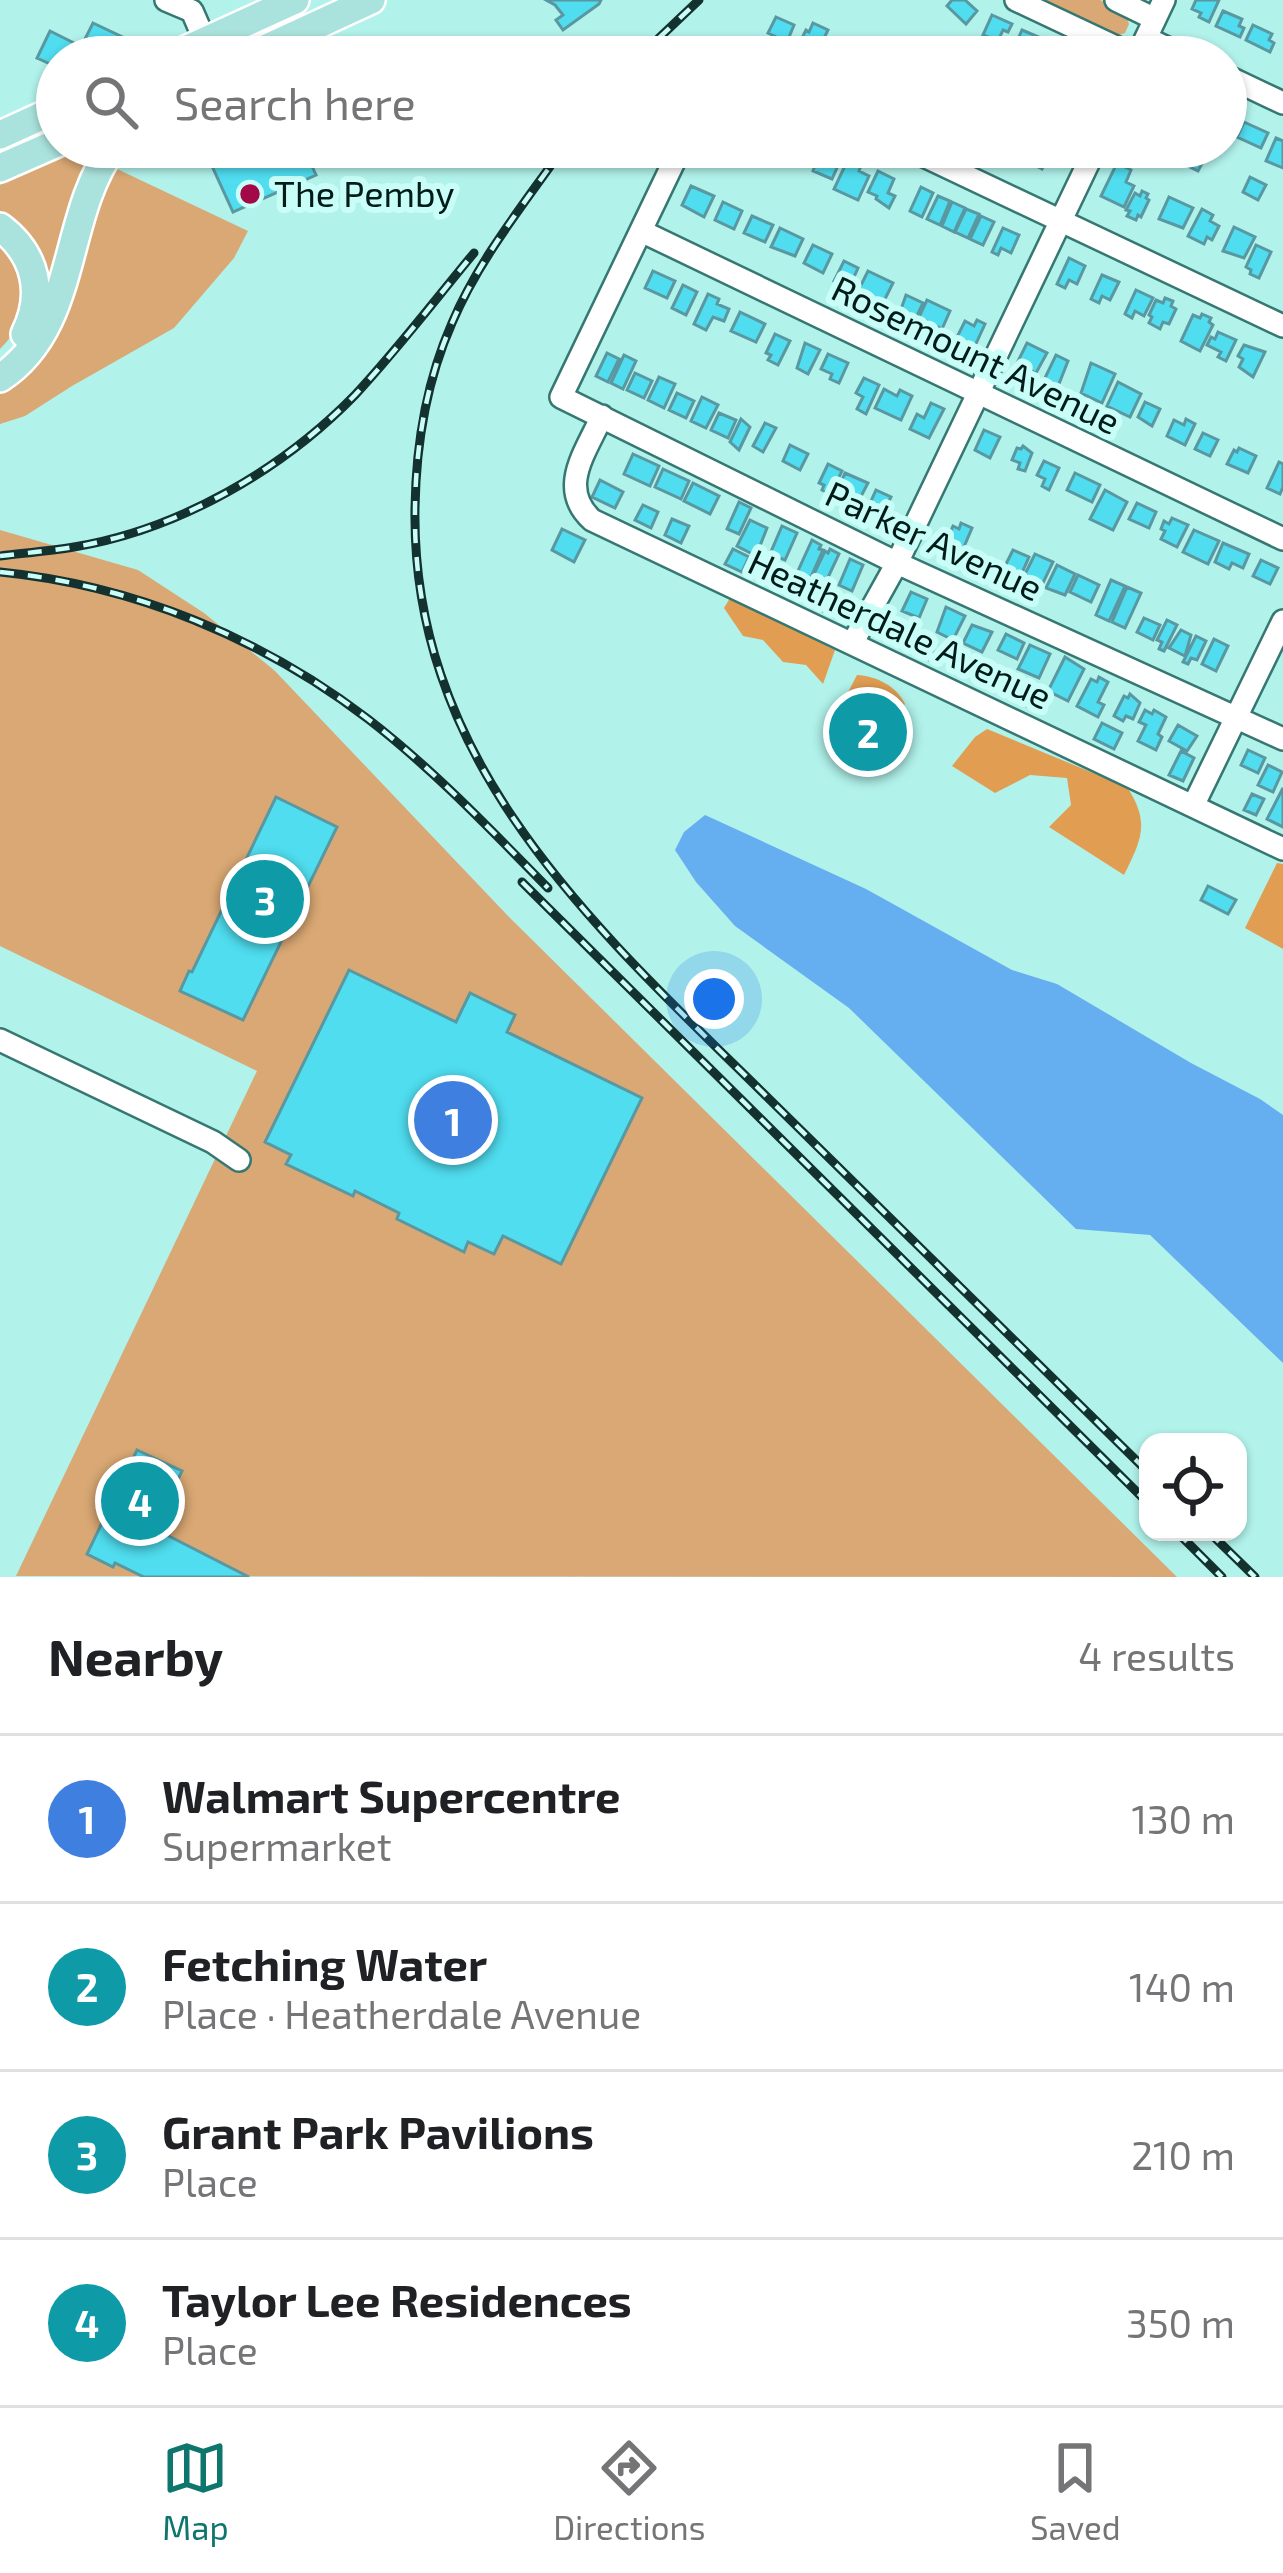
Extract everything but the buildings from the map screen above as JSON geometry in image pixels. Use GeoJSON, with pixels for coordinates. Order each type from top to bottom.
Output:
{"type":"FeatureCollection","features":[{"type":"Feature","properties":{"kind":"main road"},"geometry":{"type":"LineString","coordinates":[[231,36],[296,0]]}},
{"type":"Feature","properties":{"kind":"main road"},"geometry":{"type":"LineString","coordinates":[[293,36],[371,0]]}},
{"type":"Feature","properties":{"kind":"main road"},"geometry":{"type":"LineString","coordinates":[[6,130],[36,118]]}},
{"type":"Feature","properties":{"kind":"main road"},"geometry":{"type":"LineString","coordinates":[[0,168],[36,152]]}},
{"type":"Feature","properties":{"kind":"main road"},"geometry":{"type":"LineString","coordinates":[[0,378],[42,335],[101,168]]}},
{"type":"Feature","properties":{"kind":"main road"},"geometry":{"type":"LineString","coordinates":[[0,227],[25,252],[37,290],[28,328],[0,362]]}},
{"type":"Feature","properties":{"kind":"street"},"geometry":{"type":"LineString","coordinates":[[166,0],[192,11],[203,36]]}},
{"type":"Feature","properties":{"kind":"street"},"geometry":{"type":"LineString","coordinates":[[1016,0],[1148,34]]}},
{"type":"Feature","properties":{"kind":"street"},"geometry":{"type":"LineString","coordinates":[[1116,0],[1148,34]]}},
{"type":"Feature","properties":{"kind":"street"},"geometry":{"type":"LineString","coordinates":[[1247,86],[1283,104]]}},
{"type":"Feature","properties":{"kind":"street"},"geometry":{"type":"LineString","coordinates":[[641,232],[671,168]]}},
{"type":"Feature","properties":{"kind":"street"},"geometry":{"type":"LineString","coordinates":[[949,168],[1283,326]]}},
{"type":"Feature","properties":{"kind":"street"},"geometry":{"type":"LineString","coordinates":[[853,642],[897,562],[1086,168]]}},
{"type":"Feature","properties":{"kind":"street","name":"Rosemount Avenue"},"geometry":{"type":"LineString","coordinates":[[641,232],[1283,539]]}},
{"type":"Feature","properties":{"kind":"street","name":"Parker Avenue"},"geometry":{"type":"LineString","coordinates":[[641,232],[561,397],[897,562],[1283,739]]}},
{"type":"Feature","properties":{"kind":"street","name":"Heatherdale Avenue"},"geometry":{"type":"LineString","coordinates":[[602,416],[574,478],[579,505],[592,520],[1283,849]]}},
{"type":"Feature","properties":{"kind":"street"},"geometry":{"type":"LineString","coordinates":[[1193,806],[1283,622]]}},
{"type":"Feature","properties":{"kind":"street"},"geometry":{"type":"LineString","coordinates":[[0,1040],[213,1142],[239,1160]]}},
{"type":"Feature","properties":{"kind":"shaded area"},"geometry":{"type":"Polygon","coordinates":[[[1036,0],[1100,0],[1125,12],[1129,24],[1125,33],[1115,36],[1036,0]]]}},
{"type":"Feature","properties":{"kind":"shaded area"},"geometry":{"type":"Polygon","coordinates":[[[36,167],[96,168],[51,298],[0,218],[0,185],[36,167]]]}},
{"type":"Feature","properties":{"kind":"shaded area"},"geometry":{"type":"Polygon","coordinates":[[[115,168],[248,231],[234,258],[174,328],[25,416],[0,424],[0,389],[98,192],[115,168]]]}},
{"type":"Feature","properties":{"kind":"shaded area"},"geometry":{"type":"Polygon","coordinates":[[[0,239],[19,267],[26,294],[20,322],[0,349],[0,239]]]}},
{"type":"Feature","properties":{"kind":"shaded area"},"geometry":{"type":"Polygon","coordinates":[[[0,530],[138,570],[204,613],[275,671],[509,917],[1177,1577],[16,1576],[257,1071],[0,946],[0,530]]]}},
{"type":"Feature","properties":{"kind":"shaded area"},"geometry":{"type":"Polygon","coordinates":[[[730,598],[835,650],[823,684],[806,665],[783,662],[763,640],[743,636],[724,608],[730,598]]]}},
{"type":"Feature","properties":{"kind":"shaded area"},"geometry":{"type":"Polygon","coordinates":[[[857,675],[885,683],[905,704],[889,727],[844,700],[857,675]]]}},
{"type":"Feature","properties":{"kind":"shaded area"},"geometry":{"type":"Polygon","coordinates":[[[987,729],[1127,787],[1139,810],[1141,831],[1124,875],[1049,827],[1071,805],[1067,778],[1030,775],[995,793],[952,766],[987,729]]]}},
{"type":"Feature","properties":{"kind":"shaded area"},"geometry":{"type":"Polygon","coordinates":[[[1277,863],[1283,864],[1283,949],[1245,928],[1277,863]]]}},
{"type":"Feature","properties":{"kind":"water"},"geometry":{"type":"Polygon","coordinates":[[[705,815],[866,889],[1012,970],[1057,984],[1283,1115],[1283,1363],[1150,1235],[1076,1229],[849,1008],[735,926],[675,850],[684,832],[705,815]]]}},
{"type":"Feature","properties":{"kind":"railway"},"geometry":{"type":"LineString","coordinates":[[661,36],[699,0]]}},
{"type":"Feature","properties":{"kind":"railway"},"geometry":{"type":"LineString","coordinates":[[549,168],[463,299],[443,345],[420,437],[415,508],[422,599],[444,683],[478,761],[523,833],[635,966],[1139,1463]]}},
{"type":"Feature","properties":{"kind":"railway"},"geometry":{"type":"LineString","coordinates":[[0,556],[74,547],[152,527],[261,472],[355,395],[474,253]]}},
{"type":"Feature","properties":{"kind":"railway"},"geometry":{"type":"LineString","coordinates":[[0,572],[99,589],[147,603],[240,640],[284,664],[392,738],[548,888]]}},
{"type":"Feature","properties":{"kind":"railway"},"geometry":{"type":"LineString","coordinates":[[522,882],[1139,1494]]}},
{"type":"Feature","properties":{"kind":"railway"},"geometry":{"type":"LineString","coordinates":[[1186,1541],[1222,1577]]}},
{"type":"Feature","properties":{"kind":"railway"},"geometry":{"type":"LineString","coordinates":[[1218,1541],[1255,1577]]}},
{"type":"Feature","properties":{"kind":"place","name":"The Pemby"},"geometry":{"type":"Point","coordinates":[250,194]}},
{"type":"Feature","properties":{"kind":"place","name":"Fetching Water"},"geometry":{"type":"Point","coordinates":[868,732]}},
{"type":"Feature","properties":{"kind":"place","name":"Grant Park Pavilions"},"geometry":{"type":"Point","coordinates":[265,899]}},
{"type":"Feature","properties":{"kind":"place","name":"Walmart Supercentre"},"geometry":{"type":"Point","coordinates":[453,1120]}},
{"type":"Feature","properties":{"kind":"place","name":"Taylor Lee Residences"},"geometry":{"type":"Point","coordinates":[140,1501]}}]}
